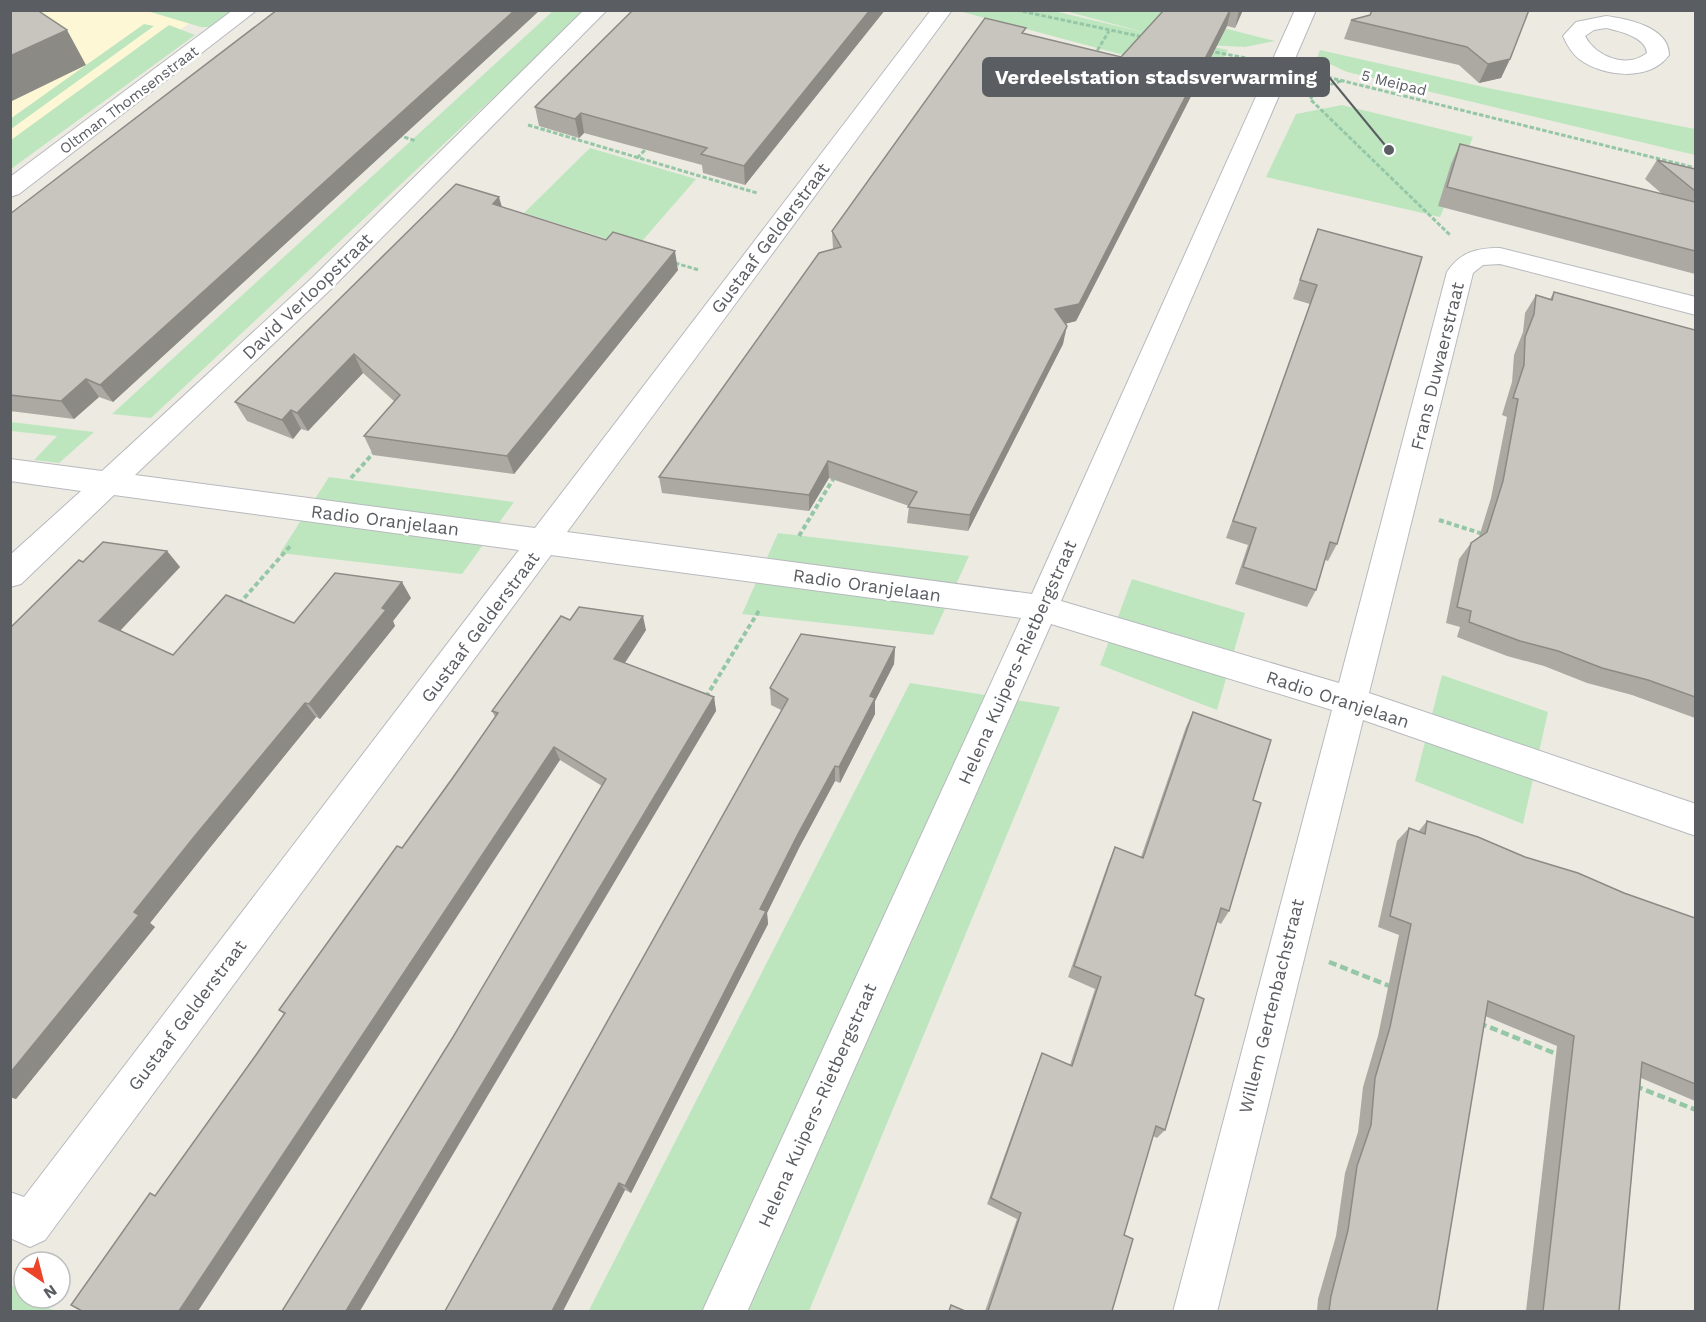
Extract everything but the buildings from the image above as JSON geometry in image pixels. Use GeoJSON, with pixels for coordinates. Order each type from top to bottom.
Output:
{"type":"FeatureCollection","features":[{"type":"Feature","properties":{"kind":"street","name":"Oltman Thomsenstraat"},"geometry":{"type":"LineString","coordinates":[[10,189],[247,10]]}},
{"type":"Feature","properties":{"kind":"street","name":"David Verloopstraat"},"geometry":{"type":"LineString","coordinates":[[10,575],[321,284],[597,10]]}},
{"type":"Feature","properties":{"kind":"street","name":"Gustaaf Gelderstraat"},"geometry":{"type":"LineString","coordinates":[[10,1213],[30,1225],[942,10]]}},
{"type":"Feature","properties":{"kind":"street","name":"Helena Kuipers-Rietbergstraat"},"geometry":{"type":"LineString","coordinates":[[724,1311],[1042,608],[1306,10]]}},
{"type":"Feature","properties":{"kind":"street"},"geometry":{"type":"LineString","coordinates":[[1474,258],[1500,256],[1695,306]]}},
{"type":"Feature","properties":{"kind":"street","name":"Frans Duwaerstraat"},"geometry":{"type":"LineString","coordinates":[[1350,701],[1460,273],[1467,261],[1474,258]]}},
{"type":"Feature","properties":{"kind":"street","name":"Radio Oranjelaan"},"geometry":{"type":"LineString","coordinates":[[10,470],[1042,608],[1350,701],[1695,820]]}},
{"type":"Feature","properties":{"kind":"street","name":"Willem Gertenbachstraat"},"geometry":{"type":"LineString","coordinates":[[1195,1311],[1350,701]]}},
{"type":"Feature","properties":{"kind":"path"},"geometry":{"type":"LineString","coordinates":[[1016,10],[1154,40]]}},
{"type":"Feature","properties":{"kind":"path"},"geometry":{"type":"LineString","coordinates":[[1090,61],[1109,31]]}},
{"type":"Feature","properties":{"kind":"path","name":"5 Meipad"},"geometry":{"type":"LineString","coordinates":[[1198,49],[1281,66],[1695,168]]}},
{"type":"Feature","properties":{"kind":"path"},"geometry":{"type":"LineString","coordinates":[[1343,81],[1323,85],[1313,92],[1310,99],[1474,258]]}},
{"type":"Feature","properties":{"kind":"path"},"geometry":{"type":"LineString","coordinates":[[492,115],[795,205]]}},
{"type":"Feature","properties":{"kind":"path"},"geometry":{"type":"LineString","coordinates":[[387,132],[454,152]]}},
{"type":"Feature","properties":{"kind":"path"},"geometry":{"type":"LineString","coordinates":[[637,158],[653,141]]}},
{"type":"Feature","properties":{"kind":"path"},"geometry":{"type":"LineString","coordinates":[[672,262],[737,282]]}},
{"type":"Feature","properties":{"kind":"path"},"geometry":{"type":"LineString","coordinates":[[701,705],[781,573],[809,517],[840,466]]}},
{"type":"Feature","properties":{"kind":"path"},"geometry":{"type":"LineString","coordinates":[[1401,507],[1490,536]]}},
{"type":"Feature","properties":{"kind":"path"},"geometry":{"type":"LineString","coordinates":[[1287,945],[1396,989]]}},
{"type":"Feature","properties":{"kind":"path"},"geometry":{"type":"LineString","coordinates":[[1472,1020],[1570,1060]]}},
{"type":"Feature","properties":{"kind":"path"},"geometry":{"type":"LineString","coordinates":[[1633,1085],[1695,1110]]}},
{"type":"Feature","properties":{"kind":"shaded area"},"geometry":{"type":"Polygon","coordinates":[[[11,11],[206,11],[11,154],[11,11]]]}},
{"type":"Feature","properties":{"kind":"green space"},"geometry":{"type":"Polygon","coordinates":[[[955,10],[1054,11],[1147,33],[1065,11],[1156,11],[1275,41],[1245,47],[1204,45],[1228,50],[1213,79],[955,10]]]}},
{"type":"Feature","properties":{"kind":"green space"},"geometry":{"type":"Polygon","coordinates":[[[147,11],[233,11],[209,27],[201,27],[147,11]]]}},
{"type":"Feature","properties":{"kind":"green space"},"geometry":{"type":"Polygon","coordinates":[[[553,11],[586,11],[151,418],[112,414],[553,11]]]}},
{"type":"Feature","properties":{"kind":"green space"},"geometry":{"type":"Polygon","coordinates":[[[144,24],[154,26],[11,129],[10,119],[144,24]]]}},
{"type":"Feature","properties":{"kind":"green space"},"geometry":{"type":"Polygon","coordinates":[[[169,25],[195,35],[11,169],[11,140],[169,25]]]}},
{"type":"Feature","properties":{"kind":"green space"},"geometry":{"type":"Polygon","coordinates":[[[1320,50],[1488,88],[1695,129],[1695,155],[1347,72],[1317,58],[1320,50]]]}},
{"type":"Feature","properties":{"kind":"green space"},"geometry":{"type":"Polygon","coordinates":[[[1342,105],[1473,137],[1440,217],[1266,177],[1296,114],[1342,105]]]}},
{"type":"Feature","properties":{"kind":"green space"},"geometry":{"type":"Polygon","coordinates":[[[590,148],[696,179],[636,248],[524,213],[590,148]]]}},
{"type":"Feature","properties":{"kind":"green space"},"geometry":{"type":"Polygon","coordinates":[[[11,422],[94,432],[59,463],[34,460],[57,436],[11,431],[11,422]]]}},
{"type":"Feature","properties":{"kind":"green space"},"geometry":{"type":"Polygon","coordinates":[[[329,477],[514,502],[462,574],[280,553],[329,477]]]}},
{"type":"Feature","properties":{"kind":"green space"},"geometry":{"type":"Polygon","coordinates":[[[778,533],[969,556],[933,635],[742,614],[778,533]]]}},
{"type":"Feature","properties":{"kind":"green space"},"geometry":{"type":"Polygon","coordinates":[[[1132,579],[1245,613],[1217,710],[1100,665],[1132,579]]]}},
{"type":"Feature","properties":{"kind":"green space"},"geometry":{"type":"Polygon","coordinates":[[[1442,675],[1548,712],[1523,824],[1415,781],[1442,675]]]}},
{"type":"Feature","properties":{"kind":"green space"},"geometry":{"type":"Polygon","coordinates":[[[910,683],[1060,707],[809,1311],[588,1312],[910,683]]]}},
{"type":"Feature","properties":{"kind":"green space"},"geometry":{"type":"Polygon","coordinates":[[[10,1284],[12,1285],[12,1310],[54,1311],[11,1311],[10,1284]]]}},
{"type":"Feature","properties":{"kind":"place","name":"Verdeelstation stadsverwarming"},"geometry":{"type":"Point","coordinates":[1389,150]}}]}
